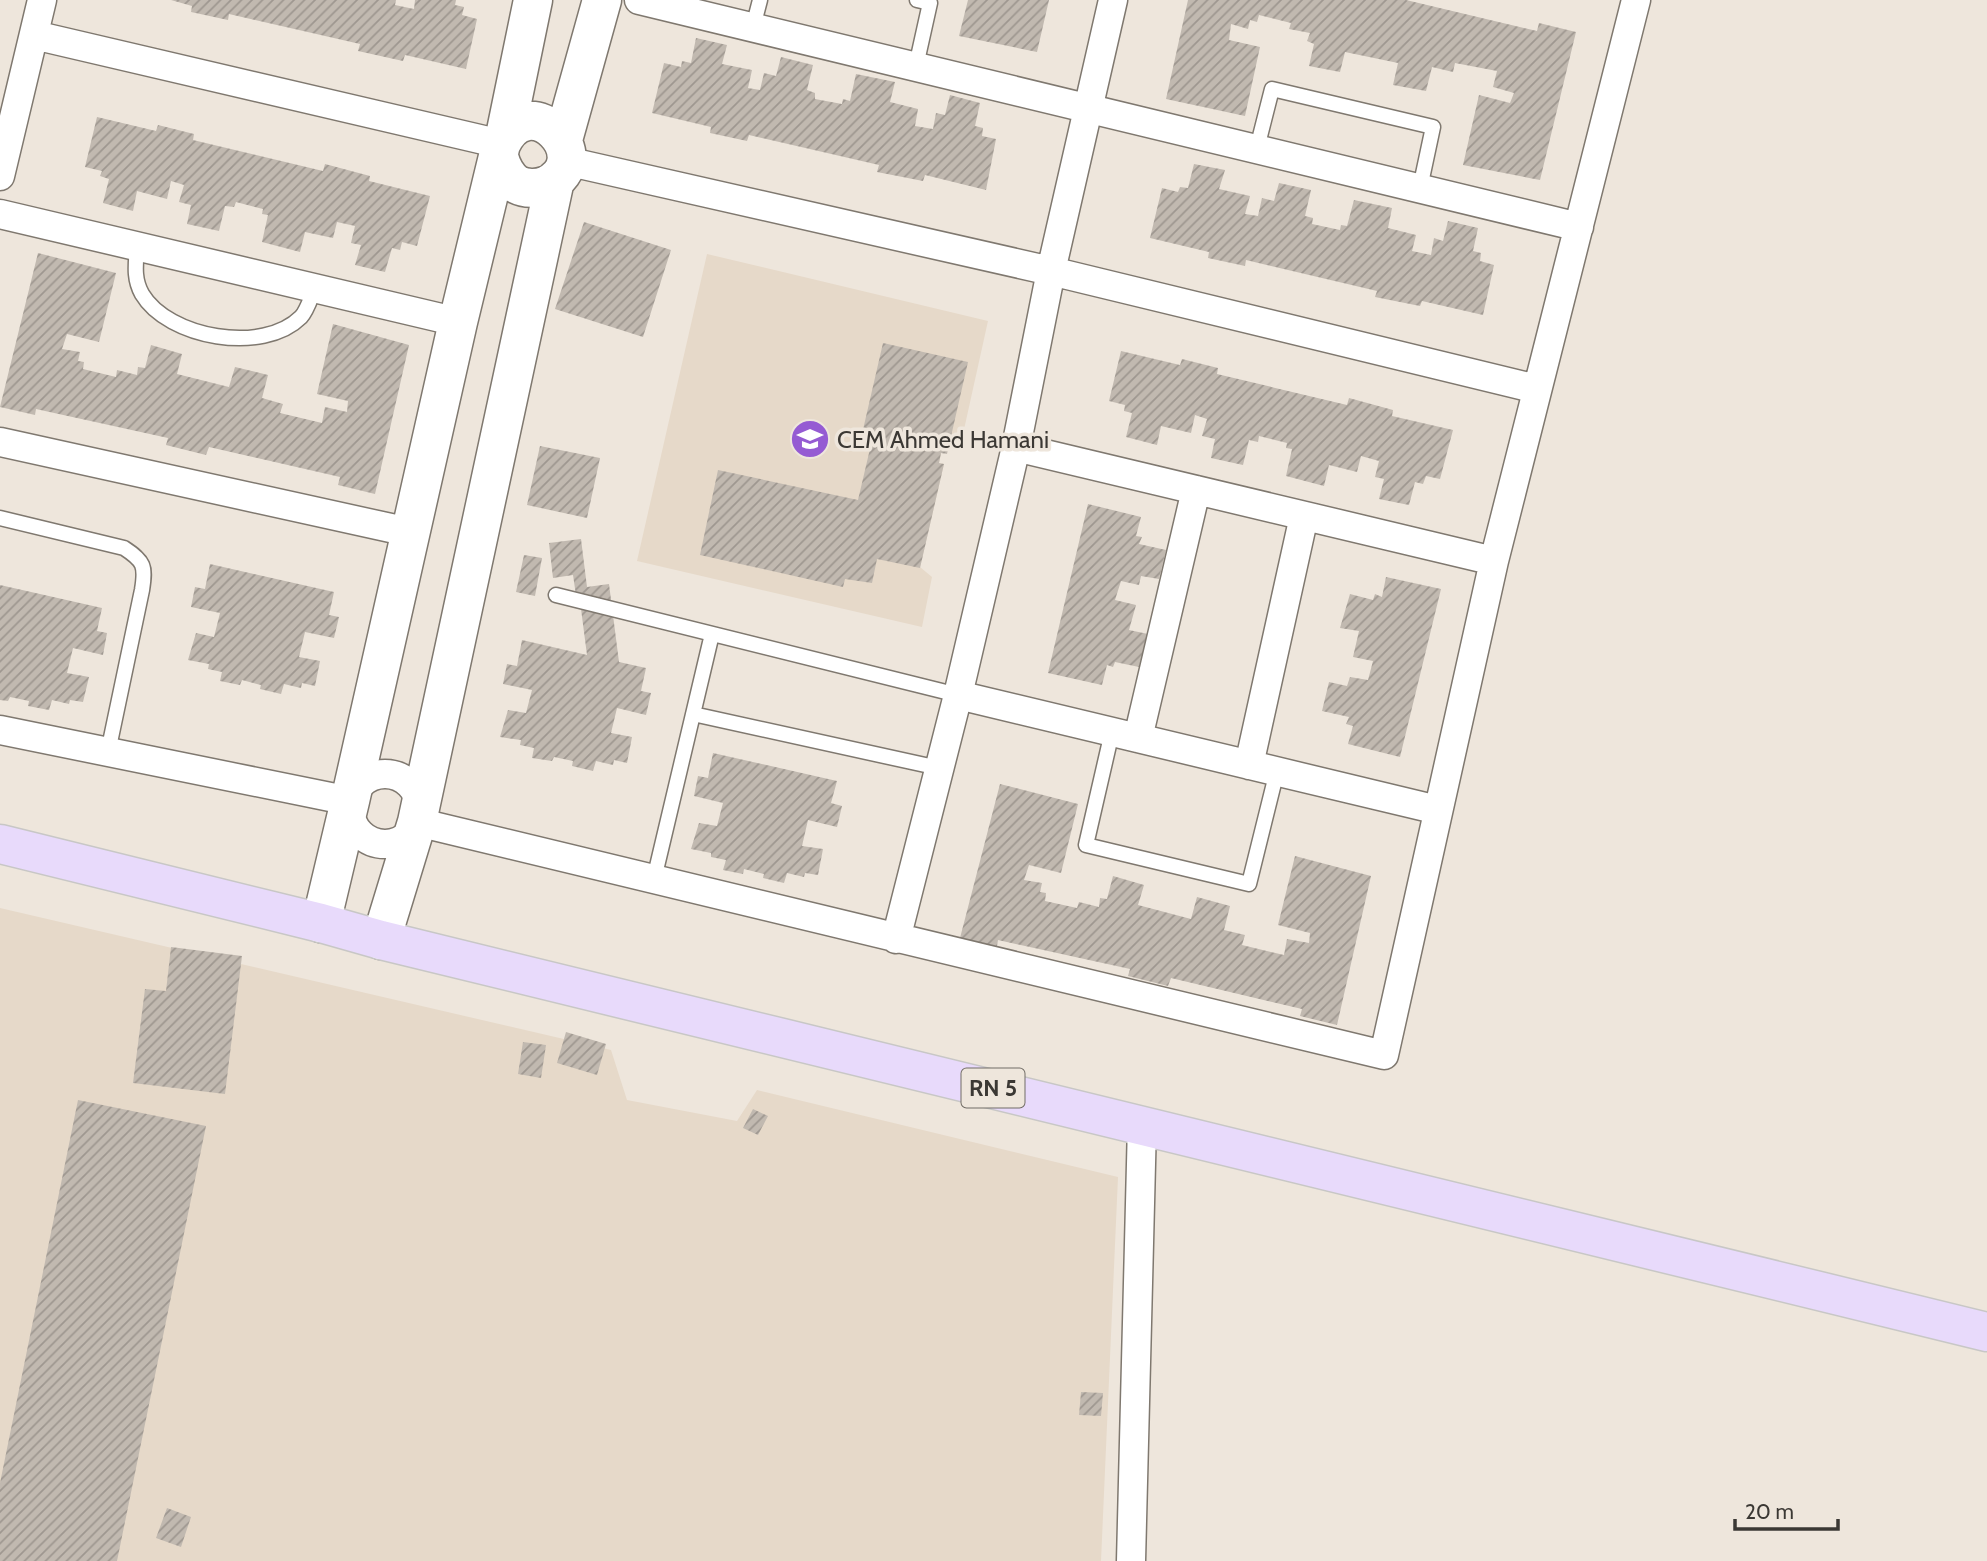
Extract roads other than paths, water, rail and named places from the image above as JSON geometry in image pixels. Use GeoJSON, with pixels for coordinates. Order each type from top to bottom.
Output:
{"type":"FeatureCollection","features":[{"type":"Feature","properties":{"kind":"main road","name":"RN 5"},"geometry":{"type":"LineString","coordinates":[[0,844],[381,940],[1987,1332]]}},
{"type":"Feature","properties":{"kind":"street"},"geometry":{"type":"LineString","coordinates":[[0,176],[42,0]]}},
{"type":"Feature","properties":{"kind":"street"},"geometry":{"type":"LineString","coordinates":[[321,923],[409,532],[502,145],[533,0]]}},
{"type":"Feature","properties":{"kind":"street"},"geometry":{"type":"LineString","coordinates":[[381,940],[417,822],[420,809],[418,798],[405,780],[395,775],[372,776],[355,790],[350,802],[352,824],[359,834],[380,844],[392,844],[403,839],[417,822],[561,161],[602,0]]}},
{"type":"Feature","properties":{"kind":"street"},"geometry":{"type":"LineString","coordinates":[[639,0],[1578,227]]}},
{"type":"Feature","properties":{"kind":"street"},"geometry":{"type":"LineString","coordinates":[[896,939],[958,695],[1016,447],[1051,271],[1113,0]]}},
{"type":"Feature","properties":{"kind":"street"},"geometry":{"type":"LineString","coordinates":[[417,822],[1384,1055],[1494,561],[1636,0]]}},
{"type":"Feature","properties":{"kind":"street"},"geometry":{"type":"LineString","coordinates":[[34,35],[502,145]]}},
{"type":"Feature","properties":{"kind":"street"},"geometry":{"type":"LineString","coordinates":[[536,121],[547,124],[556,131],[561,161],[545,186],[524,187],[507,176],[502,145],[513,127],[536,121]]}},
{"type":"Feature","properties":{"kind":"street"},"geometry":{"type":"LineString","coordinates":[[561,161],[1051,271],[1537,389]]}},
{"type":"Feature","properties":{"kind":"street"},"geometry":{"type":"LineString","coordinates":[[0,214],[458,322]]}},
{"type":"Feature","properties":{"kind":"street"},"geometry":{"type":"LineString","coordinates":[[0,442],[409,532]]}},
{"type":"Feature","properties":{"kind":"street"},"geometry":{"type":"LineString","coordinates":[[1016,447],[1494,561]]}},
{"type":"Feature","properties":{"kind":"street"},"geometry":{"type":"LineString","coordinates":[[1125,735],[1196,490]]}},
{"type":"Feature","properties":{"kind":"street"},"geometry":{"type":"LineString","coordinates":[[1249,765],[1304,516]]}},
{"type":"Feature","properties":{"kind":"street"},"geometry":{"type":"LineString","coordinates":[[958,695],[1438,810]]}},
{"type":"Feature","properties":{"kind":"street"},"geometry":{"type":"LineString","coordinates":[[0,730],[350,802]]}},
{"type":"Feature","properties":{"kind":"street"},"geometry":{"type":"LineString","coordinates":[[1131,1561],[1142,1124]]}},
{"type":"Feature","properties":{"kind":"lane"},"geometry":{"type":"LineString","coordinates":[[753,27],[760,0]]}},
{"type":"Feature","properties":{"kind":"lane"},"geometry":{"type":"LineString","coordinates":[[916,66],[930,3],[917,0]]}},
{"type":"Feature","properties":{"kind":"lane"},"geometry":{"type":"LineString","coordinates":[[1257,148],[1272,89],[1433,127],[1420,188]]}},
{"type":"Feature","properties":{"kind":"lane"},"geometry":{"type":"LineString","coordinates":[[137,246],[135,276],[142,294],[158,313],[181,327],[237,340],[263,337],[289,326],[302,316],[315,288]]}},
{"type":"Feature","properties":{"kind":"lane"},"geometry":{"type":"LineString","coordinates":[[0,518],[124,548],[140,558],[145,573],[108,752]]}},
{"type":"Feature","properties":{"kind":"lane"},"geometry":{"type":"LineString","coordinates":[[556,595],[958,695]]}},
{"type":"Feature","properties":{"kind":"lane"},"geometry":{"type":"LineString","coordinates":[[654,879],[712,634]]}},
{"type":"Feature","properties":{"kind":"lane"},"geometry":{"type":"LineString","coordinates":[[693,713],[939,768]]}},
{"type":"Feature","properties":{"kind":"lane"},"geometry":{"type":"LineString","coordinates":[[1125,735],[1086,845],[1249,884],[1277,771]]}},
{"type":"Feature","properties":{"kind":"place","name":"CEM Ahmed Hamani"},"geometry":{"type":"Point","coordinates":[810,439]}}]}
